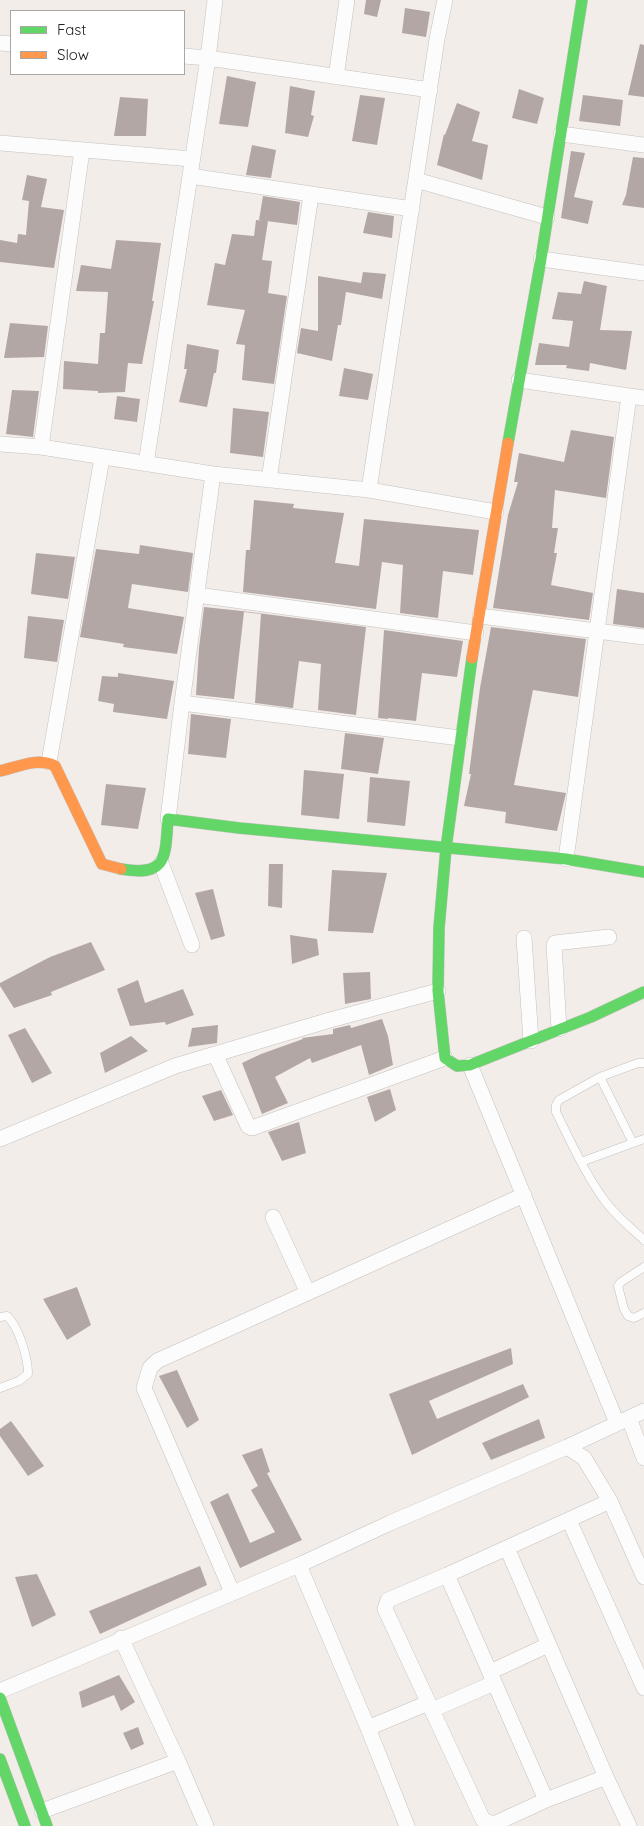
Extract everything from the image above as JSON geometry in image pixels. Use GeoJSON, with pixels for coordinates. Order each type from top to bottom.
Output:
{"type":"FeatureCollection","features":[{"type":"Feature","properties":{"kind":"main road"},"geometry":{"type":"LineString","coordinates":[[582,0],[541,259],[496,512],[460,738],[446,848],[439,928],[438,991],[445,1058],[452,1065],[462,1067],[470,1065],[591,1017],[644,992]]}},
{"type":"Feature","properties":{"kind":"main road"},"geometry":{"type":"LineString","coordinates":[[0,771],[42,761],[49,762],[54,766],[102,864],[139,872],[150,872],[161,863],[164,857],[168,819],[239,828],[566,859],[644,872]]}},
{"type":"Feature","properties":{"kind":"main road"},"geometry":{"type":"LineString","coordinates":[[0,1698],[47,1826]]}},
{"type":"Feature","properties":{"kind":"main road"},"geometry":{"type":"LineString","coordinates":[[0,1759],[25,1826]]}},
{"type":"Feature","properties":{"kind":"street"},"geometry":{"type":"LineString","coordinates":[[146,464],[208,58],[215,0]]}},
{"type":"Feature","properties":{"kind":"street"},"geometry":{"type":"LineString","coordinates":[[336,77],[348,0]]}},
{"type":"Feature","properties":{"kind":"street"},"geometry":{"type":"LineString","coordinates":[[369,490],[445,0]]}},
{"type":"Feature","properties":{"kind":"street"},"geometry":{"type":"LineString","coordinates":[[185,56],[430,90]]}},
{"type":"Feature","properties":{"kind":"street"},"geometry":{"type":"LineString","coordinates":[[561,134],[644,145]]}},
{"type":"Feature","properties":{"kind":"street"},"geometry":{"type":"LineString","coordinates":[[0,143],[192,159]]}},
{"type":"Feature","properties":{"kind":"street"},"geometry":{"type":"LineString","coordinates":[[40,447],[82,150]]}},
{"type":"Feature","properties":{"kind":"street"},"geometry":{"type":"LineString","coordinates":[[190,176],[412,210]]}},
{"type":"Feature","properties":{"kind":"street"},"geometry":{"type":"LineString","coordinates":[[416,180],[547,217]]}},
{"type":"Feature","properties":{"kind":"street"},"geometry":{"type":"LineString","coordinates":[[269,480],[311,194]]}},
{"type":"Feature","properties":{"kind":"street"},"geometry":{"type":"LineString","coordinates":[[541,259],[644,274]]}},
{"type":"Feature","properties":{"kind":"street"},"geometry":{"type":"LineString","coordinates":[[519,380],[637,397],[598,630],[566,859]]}},
{"type":"Feature","properties":{"kind":"street"},"geometry":{"type":"LineString","coordinates":[[0,444],[40,447],[213,474],[369,490],[496,512]]}},
{"type":"Feature","properties":{"kind":"street"},"geometry":{"type":"LineString","coordinates":[[49,762],[102,458]]}},
{"type":"Feature","properties":{"kind":"street"},"geometry":{"type":"LineString","coordinates":[[168,819],[213,474]]}},
{"type":"Feature","properties":{"kind":"street"},"geometry":{"type":"LineString","coordinates":[[197,595],[476,633]]}},
{"type":"Feature","properties":{"kind":"street"},"geometry":{"type":"LineString","coordinates":[[480,616],[644,637]]}},
{"type":"Feature","properties":{"kind":"street"},"geometry":{"type":"LineString","coordinates":[[182,703],[460,738]]}},
{"type":"Feature","properties":{"kind":"street"},"geometry":{"type":"LineString","coordinates":[[161,863],[192,944]]}},
{"type":"Feature","properties":{"kind":"street"},"geometry":{"type":"LineString","coordinates":[[559,1029],[555,943],[609,937]]}},
{"type":"Feature","properties":{"kind":"street"},"geometry":{"type":"LineString","coordinates":[[524,938],[531,1041]]}},
{"type":"Feature","properties":{"kind":"street"},"geometry":{"type":"LineString","coordinates":[[0,1139],[175,1066],[438,991]]}},
{"type":"Feature","properties":{"kind":"street"},"geometry":{"type":"LineString","coordinates":[[215,1054],[248,1126],[252,1128],[445,1058]]}},
{"type":"Feature","properties":{"kind":"street"},"geometry":{"type":"LineString","coordinates":[[470,1065],[524,1195],[623,1421],[644,1458]]}},
{"type":"Feature","properties":{"kind":"street"},"geometry":{"type":"LineString","coordinates":[[232,1592],[144,1388],[150,1368],[157,1361],[524,1195]]}},
{"type":"Feature","properties":{"kind":"street"},"geometry":{"type":"LineString","coordinates":[[273,1217],[308,1292]]}},
{"type":"Feature","properties":{"kind":"street"},"geometry":{"type":"LineString","coordinates":[[0,1690],[298,1565],[399,1519],[567,1447],[644,1411]]}},
{"type":"Feature","properties":{"kind":"street"},"geometry":{"type":"LineString","coordinates":[[567,1447],[584,1458],[610,1501],[644,1577]]}},
{"type":"Feature","properties":{"kind":"street"},"geometry":{"type":"LineString","coordinates":[[606,1778],[546,1800],[496,1823],[483,1820],[385,1609],[385,1605],[388,1600],[610,1501]]}},
{"type":"Feature","properties":{"kind":"street"},"geometry":{"type":"LineString","coordinates":[[569,1520],[644,1688]]}},
{"type":"Feature","properties":{"kind":"street"},"geometry":{"type":"LineString","coordinates":[[508,1548],[548,1645],[629,1826]]}},
{"type":"Feature","properties":{"kind":"street"},"geometry":{"type":"LineString","coordinates":[[298,1565],[368,1728],[407,1826]]}},
{"type":"Feature","properties":{"kind":"street"},"geometry":{"type":"LineString","coordinates":[[447,1575],[546,1800]]}},
{"type":"Feature","properties":{"kind":"street"},"geometry":{"type":"LineString","coordinates":[[121,1638],[206,1826]]}},
{"type":"Feature","properties":{"kind":"street"},"geometry":{"type":"LineString","coordinates":[[368,1728],[430,1707],[492,1677],[548,1645]]}},
{"type":"Feature","properties":{"kind":"street"},"geometry":{"type":"LineString","coordinates":[[42,1811],[178,1761]]}},
{"type":"Feature","properties":{"kind":"lane"},"geometry":{"type":"LineString","coordinates":[[644,1063],[638,1063],[600,1078],[559,1100],[556,1105],[556,1112],[581,1162],[605,1201],[618,1217],[644,1240]]}},
{"type":"Feature","properties":{"kind":"lane"},"geometry":{"type":"LineString","coordinates":[[600,1078],[633,1143]]}},
{"type":"Feature","properties":{"kind":"lane"},"geometry":{"type":"LineString","coordinates":[[581,1162],[644,1139]]}},
{"type":"Feature","properties":{"kind":"lane"},"geometry":{"type":"LineString","coordinates":[[644,1267],[618,1286],[624,1309],[628,1316],[634,1318],[644,1313]]}},
{"type":"Feature","properties":{"kind":"lane"},"geometry":{"type":"LineString","coordinates":[[0,1317],[7,1316],[14,1322],[28,1365],[28,1374],[18,1381],[0,1388]]}},
{"type":"Feature","properties":{"kind":"building"},"geometry":{"type":"Polygon","coordinates":[[[366,0],[381,0],[377,17],[364,14],[366,0]]]}},
{"type":"Feature","properties":{"kind":"building"},"geometry":{"type":"Polygon","coordinates":[[[405,8],[430,12],[426,37],[402,33],[405,8]]]}},
{"type":"Feature","properties":{"kind":"building"},"geometry":{"type":"Polygon","coordinates":[[[640,44],[644,45],[644,97],[628,95],[640,44]]]}},
{"type":"Feature","properties":{"kind":"building"},"geometry":{"type":"Polygon","coordinates":[[[227,76],[256,82],[248,127],[219,124],[227,76]]]}},
{"type":"Feature","properties":{"kind":"building"},"geometry":{"type":"Polygon","coordinates":[[[290,86],[315,91],[311,115],[314,116],[308,137],[285,133],[290,86]]]}},
{"type":"Feature","properties":{"kind":"building"},"geometry":{"type":"Polygon","coordinates":[[[519,89],[544,98],[537,124],[512,118],[519,89]]]}},
{"type":"Feature","properties":{"kind":"building"},"geometry":{"type":"Polygon","coordinates":[[[360,95],[385,98],[377,145],[352,141],[360,95]]]}},
{"type":"Feature","properties":{"kind":"building"},"geometry":{"type":"Polygon","coordinates":[[[583,95],[623,100],[620,126],[579,121],[583,95]]]}},
{"type":"Feature","properties":{"kind":"building"},"geometry":{"type":"Polygon","coordinates":[[[120,97],[148,99],[146,136],[114,136],[120,97]]]}},
{"type":"Feature","properties":{"kind":"building"},"geometry":{"type":"Polygon","coordinates":[[[457,103],[480,112],[472,141],[488,145],[482,180],[437,165],[444,134],[457,103]]]}},
{"type":"Feature","properties":{"kind":"building"},"geometry":{"type":"Polygon","coordinates":[[[252,145],[276,150],[271,178],[246,175],[252,145]]]}},
{"type":"Feature","properties":{"kind":"building"},"geometry":{"type":"Polygon","coordinates":[[[571,151],[585,153],[574,197],[593,201],[588,224],[561,218],[571,151]]]}},
{"type":"Feature","properties":{"kind":"building"},"geometry":{"type":"Polygon","coordinates":[[[633,157],[644,158],[644,208],[622,205],[626,195],[633,157]]]}},
{"type":"Feature","properties":{"kind":"building"},"geometry":{"type":"Polygon","coordinates":[[[27,175],[47,179],[41,207],[64,210],[54,268],[0,262],[0,240],[17,243],[18,234],[26,235],[29,201],[22,200],[27,175]]]}},
{"type":"Feature","properties":{"kind":"building"},"geometry":{"type":"Polygon","coordinates":[[[263,196],[300,202],[297,225],[259,220],[263,196]]]}},
{"type":"Feature","properties":{"kind":"building"},"geometry":{"type":"Polygon","coordinates":[[[368,212],[394,216],[392,238],[363,233],[368,212]]]}},
{"type":"Feature","properties":{"kind":"building"},"geometry":{"type":"Polygon","coordinates":[[[256,220],[268,221],[262,260],[272,261],[268,293],[287,296],[274,384],[242,380],[245,345],[236,344],[245,310],[207,305],[215,263],[225,265],[232,234],[254,236],[256,220]]]}},
{"type":"Feature","properties":{"kind":"building"},"geometry":{"type":"Polygon","coordinates":[[[116,240],[161,243],[152,301],[154,301],[142,364],[128,363],[125,392],[98,393],[98,391],[63,389],[64,361],[98,364],[100,333],[105,333],[108,292],[76,291],[81,265],[111,269],[116,240]]]}},
{"type":"Feature","properties":{"kind":"building"},"geometry":{"type":"Polygon","coordinates":[[[363,272],[386,274],[382,299],[346,292],[341,325],[338,325],[332,361],[297,353],[301,328],[318,331],[318,276],[361,283],[363,272]]]}},
{"type":"Feature","properties":{"kind":"building"},"geometry":{"type":"Polygon","coordinates":[[[584,281],[607,286],[600,330],[632,331],[626,370],[590,363],[589,371],[566,368],[567,365],[535,365],[539,343],[569,347],[573,321],[552,319],[558,292],[581,294],[584,281]]]}},
{"type":"Feature","properties":{"kind":"building"},"geometry":{"type":"Polygon","coordinates":[[[10,323],[48,326],[44,357],[4,358],[10,323]]]}},
{"type":"Feature","properties":{"kind":"building"},"geometry":{"type":"Polygon","coordinates":[[[187,344],[219,350],[216,373],[214,373],[207,407],[179,402],[187,369],[184,369],[187,344]]]}},
{"type":"Feature","properties":{"kind":"building"},"geometry":{"type":"Polygon","coordinates":[[[344,368],[373,374],[368,400],[339,396],[344,368]]]}},
{"type":"Feature","properties":{"kind":"building"},"geometry":{"type":"Polygon","coordinates":[[[12,390],[39,391],[33,437],[6,434],[12,390]]]}},
{"type":"Feature","properties":{"kind":"building"},"geometry":{"type":"Polygon","coordinates":[[[117,396],[140,399],[137,422],[114,419],[117,396]]]}},
{"type":"Feature","properties":{"kind":"building"},"geometry":{"type":"Polygon","coordinates":[[[233,408],[269,412],[263,457],[230,453],[233,408]]]}},
{"type":"Feature","properties":{"kind":"building"},"geometry":{"type":"Polygon","coordinates":[[[571,430],[614,437],[606,498],[555,490],[552,528],[558,528],[554,553],[557,553],[551,585],[593,593],[589,620],[493,608],[508,515],[518,482],[514,482],[519,453],[564,462],[571,430]]]}},
{"type":"Feature","properties":{"kind":"building"},"geometry":{"type":"Polygon","coordinates":[[[254,500],[294,504],[293,508],[344,513],[335,563],[359,566],[364,519],[479,530],[473,575],[443,571],[438,618],[400,613],[403,565],[382,562],[376,609],[243,592],[246,550],[250,550],[254,500]]]}},
{"type":"Feature","properties":{"kind":"building"},"geometry":{"type":"Polygon","coordinates":[[[140,545],[193,553],[188,592],[132,584],[128,608],[184,617],[177,654],[123,647],[124,644],[80,637],[96,549],[139,554],[140,545]]]}},
{"type":"Feature","properties":{"kind":"building"},"geometry":{"type":"Polygon","coordinates":[[[36,553],[75,557],[68,599],[31,594],[36,553]]]}},
{"type":"Feature","properties":{"kind":"building"},"geometry":{"type":"Polygon","coordinates":[[[617,589],[644,593],[644,628],[613,624],[617,589]]]}},
{"type":"Feature","properties":{"kind":"building"},"geometry":{"type":"Polygon","coordinates":[[[204,607],[242,611],[366,627],[356,715],[318,710],[321,664],[299,661],[293,708],[255,703],[261,614],[244,612],[234,699],[196,695],[204,607]]]}},
{"type":"Feature","properties":{"kind":"building"},"geometry":{"type":"Polygon","coordinates":[[[28,616],[64,620],[57,662],[24,658],[28,616]]]}},
{"type":"Feature","properties":{"kind":"building"},"geometry":{"type":"Polygon","coordinates":[[[491,627],[586,639],[578,697],[533,690],[514,785],[566,793],[557,831],[505,823],[506,812],[464,806],[471,774],[469,774],[480,688],[491,627]]]}},
{"type":"Feature","properties":{"kind":"building"},"geometry":{"type":"Polygon","coordinates":[[[384,630],[463,641],[457,677],[422,673],[416,721],[378,718],[384,630]]]}},
{"type":"Feature","properties":{"kind":"building"},"geometry":{"type":"Polygon","coordinates":[[[118,673],[174,681],[167,719],[113,712],[114,704],[98,701],[102,676],[118,677],[118,673]]]}},
{"type":"Feature","properties":{"kind":"building"},"geometry":{"type":"Polygon","coordinates":[[[191,714],[231,719],[226,758],[188,754],[191,714]]]}},
{"type":"Feature","properties":{"kind":"building"},"geometry":{"type":"Polygon","coordinates":[[[345,733],[384,738],[378,774],[341,769],[345,733]]]}},
{"type":"Feature","properties":{"kind":"building"},"geometry":{"type":"Polygon","coordinates":[[[304,770],[344,774],[339,819],[301,815],[304,770]]]}},
{"type":"Feature","properties":{"kind":"building"},"geometry":{"type":"Polygon","coordinates":[[[370,777],[410,781],[405,826],[367,822],[370,777]]]}},
{"type":"Feature","properties":{"kind":"building"},"geometry":{"type":"Polygon","coordinates":[[[106,784],[146,788],[138,829],[101,825],[106,784]]]}},
{"type":"Feature","properties":{"kind":"building"},"geometry":{"type":"Polygon","coordinates":[[[269,864],[283,864],[282,908],[268,906],[269,864]]]}},
{"type":"Feature","properties":{"kind":"building"},"geometry":{"type":"Polygon","coordinates":[[[332,870],[387,873],[373,933],[328,931],[332,870]]]}},
{"type":"Feature","properties":{"kind":"building"},"geometry":{"type":"Polygon","coordinates":[[[213,889],[225,936],[211,940],[195,893],[213,889]]]}},
{"type":"Feature","properties":{"kind":"building"},"geometry":{"type":"Polygon","coordinates":[[[290,935],[317,939],[319,955],[292,964],[290,935]]]}},
{"type":"Feature","properties":{"kind":"building"},"geometry":{"type":"Polygon","coordinates":[[[91,942],[105,970],[51,992],[52,995],[14,1008],[0,983],[50,957],[91,942]]]}},
{"type":"Feature","properties":{"kind":"building"},"geometry":{"type":"Polygon","coordinates":[[[370,972],[371,999],[345,1004],[343,973],[370,972]]]}},
{"type":"Feature","properties":{"kind":"building"},"geometry":{"type":"Polygon","coordinates":[[[138,980],[145,1003],[183,989],[194,1015],[166,1025],[165,1022],[130,1026],[117,989],[138,980]]]}},
{"type":"Feature","properties":{"kind":"building"},"geometry":{"type":"Polygon","coordinates":[[[382,1019],[388,1036],[393,1065],[369,1075],[361,1045],[312,1063],[310,1058],[275,1077],[288,1103],[262,1114],[242,1063],[302,1038],[333,1034],[333,1029],[350,1025],[351,1028],[382,1019]]]}},
{"type":"Feature","properties":{"kind":"building"},"geometry":{"type":"Polygon","coordinates":[[[218,1025],[217,1043],[188,1047],[192,1028],[218,1025]]]}},
{"type":"Feature","properties":{"kind":"building"},"geometry":{"type":"Polygon","coordinates":[[[25,1028],[52,1073],[32,1083],[8,1035],[25,1028]]]}},
{"type":"Feature","properties":{"kind":"building"},"geometry":{"type":"Polygon","coordinates":[[[131,1036],[148,1051],[105,1073],[100,1053],[131,1036]]]}},
{"type":"Feature","properties":{"kind":"building"},"geometry":{"type":"Polygon","coordinates":[[[390,1089],[396,1110],[375,1122],[367,1097],[390,1089]]]}},
{"type":"Feature","properties":{"kind":"building"},"geometry":{"type":"Polygon","coordinates":[[[221,1090],[233,1115],[214,1121],[202,1096],[221,1090]]]}},
{"type":"Feature","properties":{"kind":"building"},"geometry":{"type":"Polygon","coordinates":[[[299,1122],[306,1153],[282,1161],[268,1132],[299,1122]]]}},
{"type":"Feature","properties":{"kind":"building"},"geometry":{"type":"Polygon","coordinates":[[[77,1287],[91,1325],[67,1340],[43,1299],[77,1287]]]}},
{"type":"Feature","properties":{"kind":"building"},"geometry":{"type":"Polygon","coordinates":[[[511,1348],[513,1364],[429,1401],[437,1419],[523,1384],[529,1397],[412,1455],[389,1394],[511,1348]]]}},
{"type":"Feature","properties":{"kind":"building"},"geometry":{"type":"Polygon","coordinates":[[[177,1370],[199,1420],[187,1428],[159,1376],[177,1370]]]}},
{"type":"Feature","properties":{"kind":"building"},"geometry":{"type":"Polygon","coordinates":[[[539,1419],[545,1438],[491,1460],[482,1443],[539,1419]]]}},
{"type":"Feature","properties":{"kind":"building"},"geometry":{"type":"Polygon","coordinates":[[[11,1421],[44,1466],[28,1476],[0,1436],[0,1429],[11,1421]]]}},
{"type":"Feature","properties":{"kind":"building"},"geometry":{"type":"Polygon","coordinates":[[[262,1448],[270,1472],[267,1473],[302,1540],[240,1568],[210,1502],[228,1493],[250,1543],[275,1532],[251,1490],[258,1486],[242,1455],[262,1448]]]}},
{"type":"Feature","properties":{"kind":"building"},"geometry":{"type":"Polygon","coordinates":[[[200,1566],[207,1585],[100,1634],[89,1611],[200,1566]]]}},
{"type":"Feature","properties":{"kind":"building"},"geometry":{"type":"Polygon","coordinates":[[[37,1574],[56,1615],[32,1627],[15,1577],[37,1574]]]}},
{"type":"Feature","properties":{"kind":"building"},"geometry":{"type":"Polygon","coordinates":[[[119,1675],[135,1702],[121,1711],[114,1695],[82,1708],[79,1692],[119,1675]]]}},
{"type":"Feature","properties":{"kind":"building"},"geometry":{"type":"Polygon","coordinates":[[[138,1727],[144,1744],[131,1750],[123,1733],[138,1727]]]}},
{"type":"Feature","properties":{"kind":"traffic: fast"},"geometry":{"type":"LineString","coordinates":[[508,443],[541,259],[582,0]]}},
{"type":"Feature","properties":{"kind":"traffic: fast"},"geometry":{"type":"LineString","coordinates":[[472,658],[446,848],[439,928],[438,991],[445,1058],[457,1066],[470,1065],[591,1017],[644,992]]}},
{"type":"Feature","properties":{"kind":"traffic: fast"},"geometry":{"type":"LineString","coordinates":[[121,869],[136,871],[156,867],[164,854],[168,819],[239,828],[566,859],[644,872]]}},
{"type":"Feature","properties":{"kind":"traffic: fast"},"geometry":{"type":"LineString","coordinates":[[0,1698],[47,1826]]}},
{"type":"Feature","properties":{"kind":"traffic: fast"},"geometry":{"type":"LineString","coordinates":[[0,1759],[25,1826]]}},
{"type":"Feature","properties":{"kind":"traffic: slow"},"geometry":{"type":"LineString","coordinates":[[472,658],[508,443]]}},
{"type":"Feature","properties":{"kind":"traffic: slow"},"geometry":{"type":"LineString","coordinates":[[0,771],[41,762],[55,766],[102,864],[121,869]]}}]}
